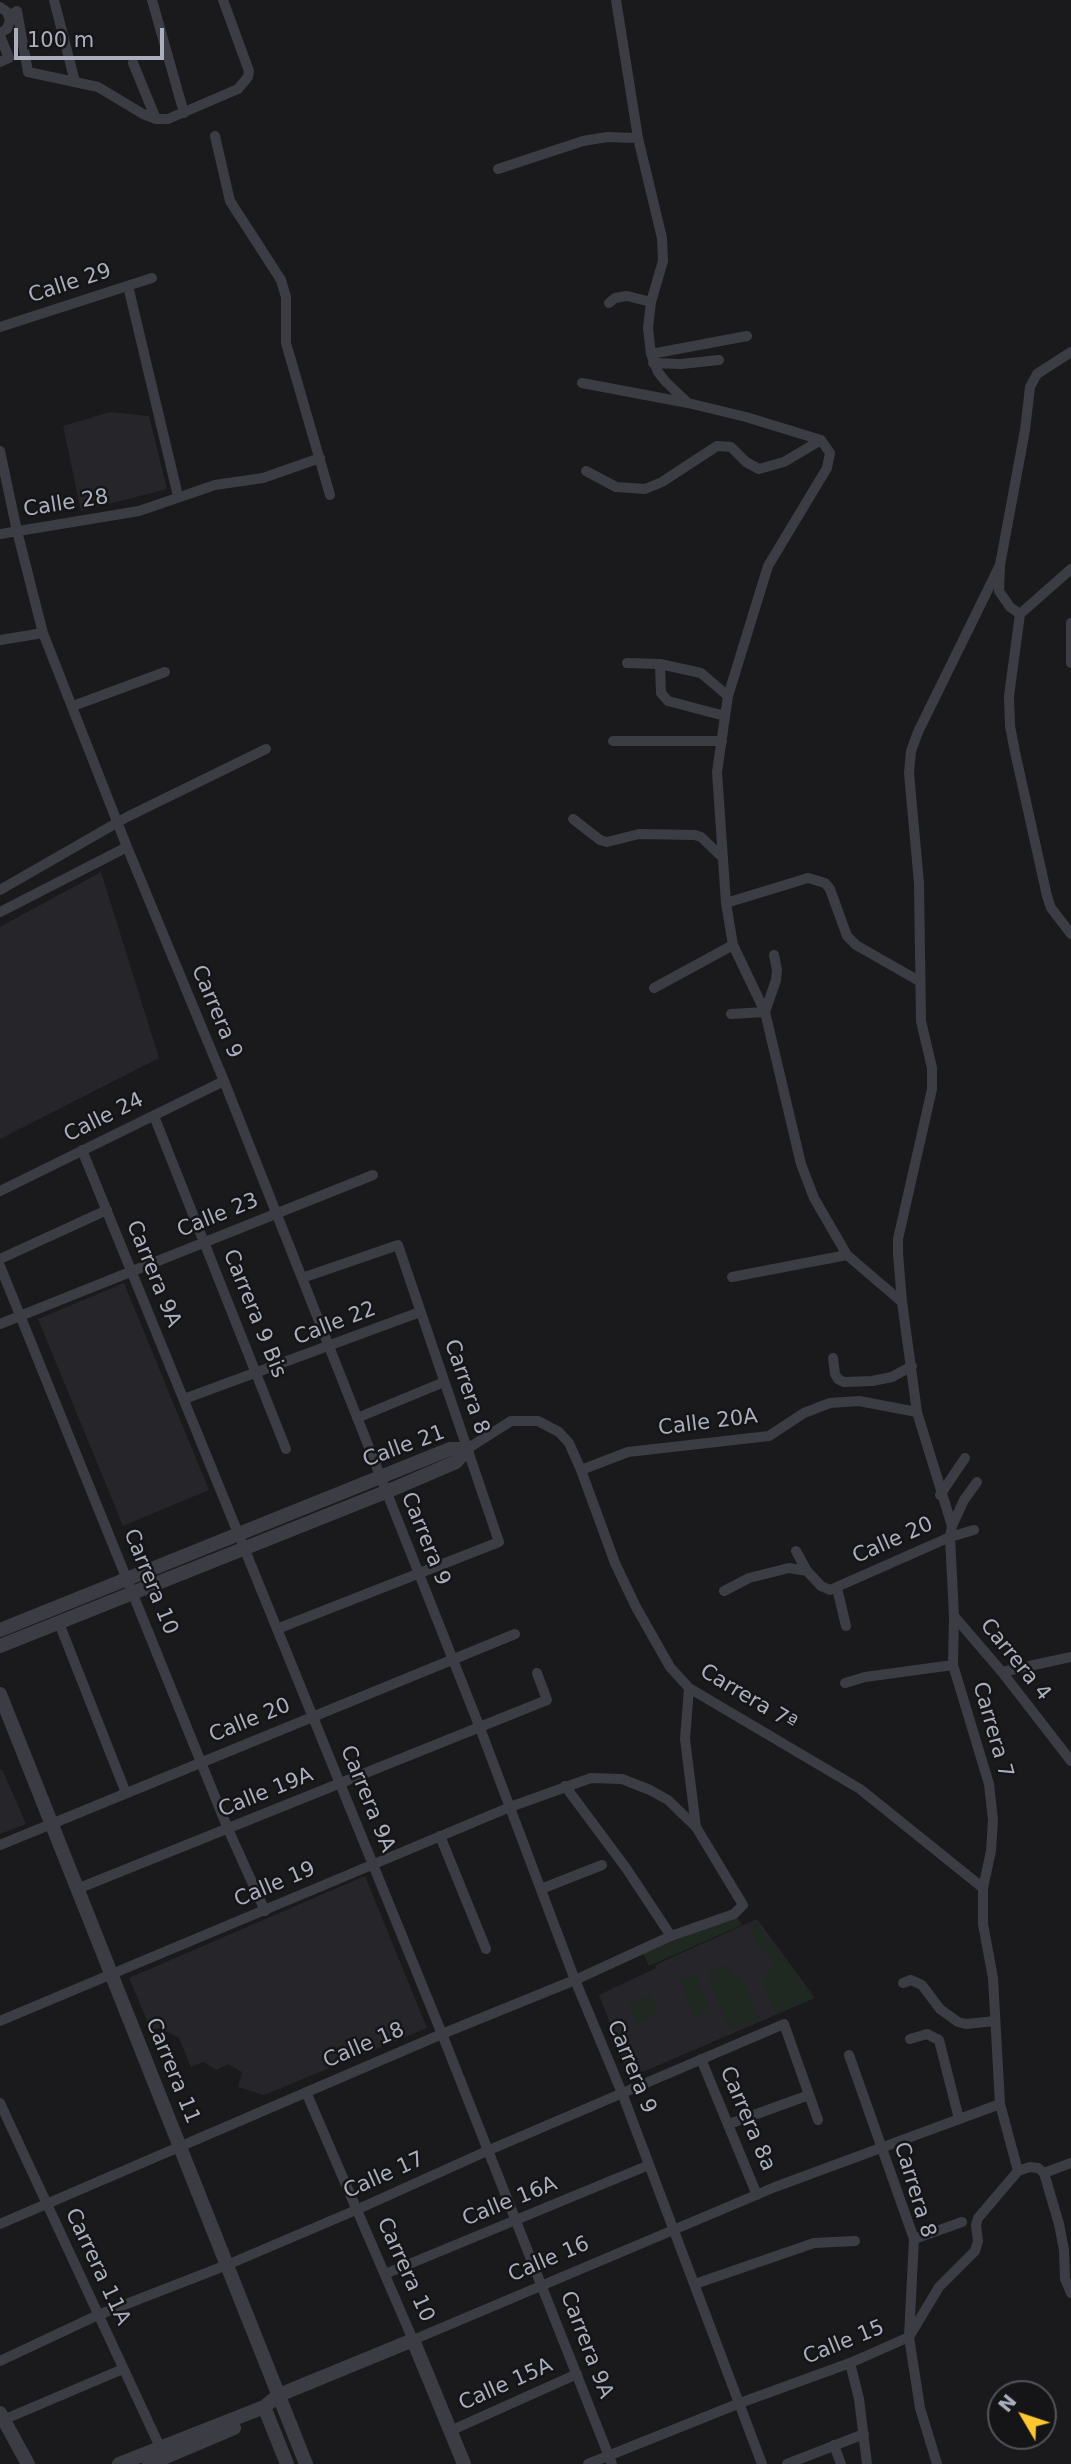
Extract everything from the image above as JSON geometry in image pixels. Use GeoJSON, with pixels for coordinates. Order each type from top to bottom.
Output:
{"type":"FeatureCollection","features":[{"type":"Feature","properties":{"kind":"street"},"geometry":{"type":"LineString","coordinates":[[0,62],[9,58],[0,35],[9,25],[13,13],[25,0]]}},
{"type":"Feature","properties":{"kind":"street"},"geometry":{"type":"LineString","coordinates":[[54,0],[75,82]]}},
{"type":"Feature","properties":{"kind":"street"},"geometry":{"type":"LineString","coordinates":[[152,0],[184,113]]}},
{"type":"Feature","properties":{"kind":"street"},"geometry":{"type":"LineString","coordinates":[[13,13],[28,72],[98,87],[156,119],[168,119],[239,89],[248,77],[249,71],[223,0]]}},
{"type":"Feature","properties":{"kind":"street"},"geometry":{"type":"LineString","coordinates":[[616,0],[638,138],[662,238],[663,261],[648,328],[652,358],[665,381],[688,403]]}},
{"type":"Feature","properties":{"kind":"street"},"geometry":{"type":"LineString","coordinates":[[0,7],[13,13]]}},
{"type":"Feature","properties":{"kind":"street"},"geometry":{"type":"LineString","coordinates":[[133,63],[156,119]]}},
{"type":"Feature","properties":{"kind":"street"},"geometry":{"type":"LineString","coordinates":[[215,136],[230,201],[281,281],[286,297],[286,343],[330,495]]}},
{"type":"Feature","properties":{"kind":"street"},"geometry":{"type":"LineString","coordinates":[[498,169],[583,141],[607,137],[638,138]]}},
{"type":"Feature","properties":{"kind":"street","name":"Calle 29"},"geometry":{"type":"LineString","coordinates":[[0,327],[152,278]]}},
{"type":"Feature","properties":{"kind":"street"},"geometry":{"type":"LineString","coordinates":[[128,286],[178,496]]}},
{"type":"Feature","properties":{"kind":"street"},"geometry":{"type":"LineString","coordinates":[[609,303],[615,298],[627,296],[652,302]]}},
{"type":"Feature","properties":{"kind":"street"},"geometry":{"type":"LineString","coordinates":[[652,358],[747,336]]}},
{"type":"Feature","properties":{"kind":"street"},"geometry":{"type":"LineString","coordinates":[[1020,614],[1010,607],[999,591],[1000,565],[1025,430],[1030,387],[1037,374],[1071,352]]}},
{"type":"Feature","properties":{"kind":"street"},"geometry":{"type":"LineString","coordinates":[[652,358],[681,364],[719,360]]}},
{"type":"Feature","properties":{"kind":"street"},"geometry":{"type":"LineString","coordinates":[[582,383],[746,416],[821,440],[830,453],[827,468],[768,566],[728,696],[717,772],[726,903],[733,945],[765,1012],[801,1164],[823,1216],[847,1255],[902,1302]]}},
{"type":"Feature","properties":{"kind":"street"},"geometry":{"type":"LineString","coordinates":[[586,471],[616,487],[645,489],[662,482],[717,446],[731,447],[746,462],[759,469],[784,462],[821,440]]}},
{"type":"Feature","properties":{"kind":"street","name":"Carrera 9"},"geometry":{"type":"LineString","coordinates":[[0,451],[43,632],[480,1728],[575,1980],[675,2230],[762,2464]]}},
{"type":"Feature","properties":{"kind":"street","name":"Calle 28"},"geometry":{"type":"LineString","coordinates":[[0,534],[139,511],[215,485],[263,478],[320,458]]}},
{"type":"Feature","properties":{"kind":"street","name":"Carrera 7"},"geometry":{"type":"LineString","coordinates":[[1000,565],[911,751],[909,773],[919,883],[921,1021],[932,1068],[932,1089],[898,1239],[902,1302],[917,1412],[951,1531],[953,1665],[989,1784],[993,1820],[983,1888],[983,1924],[993,1978],[1000,2104],[1018,2171]]}},
{"type":"Feature","properties":{"kind":"street"},"geometry":{"type":"LineString","coordinates":[[1071,569],[1020,614],[1009,696],[1010,726],[1047,895],[1051,908],[1071,934]]}},
{"type":"Feature","properties":{"kind":"street"},"geometry":{"type":"LineString","coordinates":[[1071,623],[1071,663]]}},
{"type":"Feature","properties":{"kind":"street"},"geometry":{"type":"LineString","coordinates":[[0,640],[43,632]]}},
{"type":"Feature","properties":{"kind":"street"},"geometry":{"type":"LineString","coordinates":[[628,663],[660,664],[702,673],[728,696]]}},
{"type":"Feature","properties":{"kind":"street"},"geometry":{"type":"LineString","coordinates":[[660,664],[661,693],[668,701],[725,716]]}},
{"type":"Feature","properties":{"kind":"street"},"geometry":{"type":"LineString","coordinates":[[74,706],[165,672]]}},
{"type":"Feature","properties":{"kind":"street"},"geometry":{"type":"LineString","coordinates":[[613,741],[722,741]]}},
{"type":"Feature","properties":{"kind":"street"},"geometry":{"type":"LineString","coordinates":[[0,890],[118,822],[266,749]]}},
{"type":"Feature","properties":{"kind":"street"},"geometry":{"type":"LineString","coordinates":[[573,819],[600,840],[607,842],[639,834],[695,835],[701,837],[723,858]]}},
{"type":"Feature","properties":{"kind":"street"},"geometry":{"type":"LineString","coordinates":[[0,912],[127,847]]}},
{"type":"Feature","properties":{"kind":"street"},"geometry":{"type":"LineString","coordinates":[[726,903],[808,878],[825,883],[830,889],[847,936],[856,945],[919,981]]}},
{"type":"Feature","properties":{"kind":"street"},"geometry":{"type":"LineString","coordinates":[[654,988],[733,945]]}},
{"type":"Feature","properties":{"kind":"street"},"geometry":{"type":"LineString","coordinates":[[765,1012],[776,980],[774,955]]}},
{"type":"Feature","properties":{"kind":"street"},"geometry":{"type":"LineString","coordinates":[[731,1014],[765,1012]]}},
{"type":"Feature","properties":{"kind":"street","name":"Calle 24"},"geometry":{"type":"LineString","coordinates":[[0,1191],[224,1081]]}},
{"type":"Feature","properties":{"kind":"street","name":"Carrera 9 Bis"},"geometry":{"type":"LineString","coordinates":[[154,1116],[286,1449]]}},
{"type":"Feature","properties":{"kind":"street","name":"Carrera 9A"},"geometry":{"type":"LineString","coordinates":[[82,1150],[442,2034],[610,2460]]}},
{"type":"Feature","properties":{"kind":"street","name":"Calle 23"},"geometry":{"type":"LineString","coordinates":[[0,1324],[373,1175]]}},
{"type":"Feature","properties":{"kind":"street"},"geometry":{"type":"LineString","coordinates":[[0,1259],[107,1210]]}},
{"type":"Feature","properties":{"kind":"street","name":"Carrera 8"},"geometry":{"type":"LineString","coordinates":[[302,1278],[398,1245],[499,1542],[418,1575]]}},
{"type":"Feature","properties":{"kind":"street"},"geometry":{"type":"LineString","coordinates":[[732,1278],[847,1255]]}},
{"type":"Feature","properties":{"kind":"street","name":"Carrera 10"},"geometry":{"type":"LineString","coordinates":[[0,1266],[200,1762],[265,1911]]}},
{"type":"Feature","properties":{"kind":"street","name":"Calle 22"},"geometry":{"type":"LineString","coordinates":[[184,1399],[329,1348],[420,1312]]}},
{"type":"Feature","properties":{"kind":"street"},"geometry":{"type":"LineString","coordinates":[[833,1358],[835,1374],[844,1382],[892,1377],[912,1366]]}},
{"type":"Feature","properties":{"kind":"street"},"geometry":{"type":"LineString","coordinates":[[357,1418],[444,1382]]}},
{"type":"Feature","properties":{"kind":"street","name":"Calle 20A"},"geometry":{"type":"LineString","coordinates":[[581,1469],[628,1452],[769,1436],[804,1413],[830,1403],[859,1401],[917,1412]]}},
{"type":"Feature","properties":{"kind":"street","name":"Carrera 7ª"},"geometry":{"type":"LineString","coordinates":[[467,1449],[511,1421],[538,1421],[559,1432],[569,1443],[581,1469],[615,1563],[636,1607],[670,1667],[689,1688],[860,1788],[983,1888]]}},
{"type":"Feature","properties":{"kind":"street","name":"Calle 21"},"geometry":{"type":"LineString","coordinates":[[0,1630],[129,1586],[383,1485],[450,1449],[467,1449]]}},
{"type":"Feature","properties":{"kind":"street"},"geometry":{"type":"LineString","coordinates":[[940,1494],[965,1458]]}},
{"type":"Feature","properties":{"kind":"street"},"geometry":{"type":"LineString","coordinates":[[951,1531],[964,1500],[977,1482]]}},
{"type":"Feature","properties":{"kind":"street","name":"Calle 20"},"geometry":{"type":"LineString","coordinates":[[834,1589],[951,1531],[974,1530]]}},
{"type":"Feature","properties":{"kind":"street"},"geometry":{"type":"LineString","coordinates":[[796,1551],[807,1571],[821,1586],[834,1589],[846,1626]]}},
{"type":"Feature","properties":{"kind":"street"},"geometry":{"type":"LineString","coordinates":[[724,1591],[749,1578],[789,1568],[807,1571]]}},
{"type":"Feature","properties":{"kind":"street"},"geometry":{"type":"LineString","coordinates":[[278,1629],[418,1575]]}},
{"type":"Feature","properties":{"kind":"street","name":"Calle 21"},"geometry":{"type":"LineString","coordinates":[[0,1646],[59,1623],[129,1586]]}},
{"type":"Feature","properties":{"kind":"street","name":"Carrera 4"},"geometry":{"type":"LineString","coordinates":[[954,1616],[1002,1672],[1071,1761]]}},
{"type":"Feature","properties":{"kind":"street"},"geometry":{"type":"LineString","coordinates":[[59,1623],[126,1793]]}},
{"type":"Feature","properties":{"kind":"street","name":"Calle 20"},"geometry":{"type":"LineString","coordinates":[[0,1845],[515,1634]]}},
{"type":"Feature","properties":{"kind":"street"},"geometry":{"type":"LineString","coordinates":[[1002,1672],[1071,1657]]}},
{"type":"Feature","properties":{"kind":"street"},"geometry":{"type":"LineString","coordinates":[[845,1684],[865,1677],[953,1665]]}},
{"type":"Feature","properties":{"kind":"street","name":"Calle 19A"},"geometry":{"type":"LineString","coordinates":[[77,1889],[547,1700],[537,1673]]}},
{"type":"Feature","properties":{"kind":"street"},"geometry":{"type":"LineString","coordinates":[[689,1688],[685,1739],[696,1827]]}},
{"type":"Feature","properties":{"kind":"street","name":"Carrera 11"},"geometry":{"type":"LineString","coordinates":[[0,1694],[4,1719],[51,1824],[306,2464]]}},
{"type":"Feature","properties":{"kind":"street"},"geometry":{"type":"LineString","coordinates":[[671,1936],[626,1868],[565,1786],[591,1778],[622,1779],[668,1800],[696,1827]]}},
{"type":"Feature","properties":{"kind":"street","name":"Calle 19"},"geometry":{"type":"LineString","coordinates":[[0,2021],[565,1786]]}},
{"type":"Feature","properties":{"kind":"street","name":"Calle 18"},"geometry":{"type":"LineString","coordinates":[[0,2224],[442,2034],[575,1980],[671,1936],[734,1914],[743,1905],[696,1827]]}},
{"type":"Feature","properties":{"kind":"street"},"geometry":{"type":"LineString","coordinates":[[440,1836],[486,1949]]}},
{"type":"Feature","properties":{"kind":"street"},"geometry":{"type":"LineString","coordinates":[[541,1889],[602,1865]]}},
{"type":"Feature","properties":{"kind":"street"},"geometry":{"type":"LineString","coordinates":[[903,1983],[911,1980],[922,1985],[940,2009],[958,2022],[966,2024],[995,2021]]}},
{"type":"Feature","properties":{"kind":"street","name":"Calle 17"},"geometry":{"type":"LineString","coordinates":[[0,2361],[99,2315],[227,2265],[784,2024],[808,2095]]}},
{"type":"Feature","properties":{"kind":"street"},"geometry":{"type":"LineString","coordinates":[[910,2039],[927,2034],[939,2040],[959,2119]]}},
{"type":"Feature","properties":{"kind":"street","name":"Carrera 8"},"geometry":{"type":"LineString","coordinates":[[849,2055],[914,2239],[909,2337],[920,2408],[937,2464]]}},
{"type":"Feature","properties":{"kind":"street","name":"Carrera 8a"},"geometry":{"type":"LineString","coordinates":[[701,2059],[757,2195]]}},
{"type":"Feature","properties":{"kind":"street","name":"Carrera 10"},"geometry":{"type":"LineString","coordinates":[[306,2092],[464,2464]]}},
{"type":"Feature","properties":{"kind":"street"},"geometry":{"type":"LineString","coordinates":[[729,2124],[808,2095],[818,2120]]}},
{"type":"Feature","properties":{"kind":"street","name":"Carrera 11A"},"geometry":{"type":"LineString","coordinates":[[0,2104],[99,2315],[157,2456]]}},
{"type":"Feature","properties":{"kind":"street","name":"Calle 16"},"geometry":{"type":"LineString","coordinates":[[157,2456],[413,2340],[757,2195],[1000,2104]]}},
{"type":"Feature","properties":{"kind":"street"},"geometry":{"type":"LineString","coordinates":[[1044,2174],[1071,2163]]}},
{"type":"Feature","properties":{"kind":"street","name":"Calle 16A"},"geometry":{"type":"LineString","coordinates":[[385,2274],[649,2165]]}},
{"type":"Feature","properties":{"kind":"street"},"geometry":{"type":"LineString","coordinates":[[1018,2171],[1030,2167],[1038,2168],[1044,2174],[1059,2224],[1065,2278],[1071,2293]]}},
{"type":"Feature","properties":{"kind":"street","name":"Calle 15"},"geometry":{"type":"LineString","coordinates":[[588,2464],[610,2460],[740,2403],[850,2363],[909,2337],[939,2287],[975,2251],[978,2218],[1018,2171]]}},
{"type":"Feature","properties":{"kind":"street"},"geometry":{"type":"LineString","coordinates":[[1059,2224],[1071,2221]]}},
{"type":"Feature","properties":{"kind":"street"},"geometry":{"type":"LineString","coordinates":[[914,2239],[962,2222]]}},
{"type":"Feature","properties":{"kind":"street"},"geometry":{"type":"LineString","coordinates":[[695,2284],[814,2242],[855,2241]]}},
{"type":"Feature","properties":{"kind":"street"},"geometry":{"type":"LineString","coordinates":[[850,2363],[867,2464]]}},
{"type":"Feature","properties":{"kind":"street"},"geometry":{"type":"LineString","coordinates":[[28,2464],[2,2417],[123,2369]]}},
{"type":"Feature","properties":{"kind":"street","name":"Calle 15A"},"geometry":{"type":"LineString","coordinates":[[450,2431],[577,2374]]}},
{"type":"Feature","properties":{"kind":"street","name":"Calle 16"},"geometry":{"type":"LineString","coordinates":[[119,2464],[157,2456],[267,2414],[281,2401]]}},
{"type":"Feature","properties":{"kind":"street"},"geometry":{"type":"LineString","coordinates":[[267,2414],[287,2464]]}},
{"type":"Feature","properties":{"kind":"street"},"geometry":{"type":"LineString","coordinates":[[787,2464],[864,2434]]}},
{"type":"Feature","properties":{"kind":"street"},"geometry":{"type":"LineString","coordinates":[[834,2445],[841,2464]]}},
{"type":"Feature","properties":{"kind":"shaded area"},"geometry":{"type":"Polygon","coordinates":[[[110,412],[149,416],[167,489],[81,511],[63,426],[110,412]]]}},
{"type":"Feature","properties":{"kind":"shaded area"},"geometry":{"type":"Polygon","coordinates":[[[101,872],[159,1058],[0,1139],[0,927],[101,872]]]}},
{"type":"Feature","properties":{"kind":"shaded area"},"geometry":{"type":"Polygon","coordinates":[[[124,1283],[209,1490],[123,1526],[38,1319],[124,1283]]]}},
{"type":"Feature","properties":{"kind":"shaded area"},"geometry":{"type":"Polygon","coordinates":[[[2,1769],[26,1824],[0,1834],[0,1770],[2,1769]]]}},
{"type":"Feature","properties":{"kind":"shaded area"},"geometry":{"type":"Polygon","coordinates":[[[365,1876],[427,2028],[264,2095],[238,2087],[242,2072],[228,2064],[217,2070],[203,2062],[191,2067],[179,2038],[160,2028],[151,2030],[129,1978],[365,1876]]]}},
{"type":"Feature","properties":{"kind":"shaded area"},"geometry":{"type":"Polygon","coordinates":[[[736,1916],[742,1925],[649,1966],[643,1953],[736,1916]]]}},
{"type":"Feature","properties":{"kind":"shaded area"},"geometry":{"type":"Polygon","coordinates":[[[757,1919],[815,1998],[631,2077],[599,1995],[656,1968],[655,1965],[757,1919]]]}},
{"type":"Feature","properties":{"kind":"shaded area"},"geometry":{"type":"Polygon","coordinates":[[[756,1924],[781,1955],[775,1961],[757,1945],[757,1940],[749,1928],[756,1924]]]}},
{"type":"Feature","properties":{"kind":"shaded area"},"geometry":{"type":"Polygon","coordinates":[[[782,1956],[814,1998],[776,2013],[763,1981],[769,1975],[766,1971],[782,1956]]]}},
{"type":"Feature","properties":{"kind":"shaded area"},"geometry":{"type":"Polygon","coordinates":[[[726,1965],[746,1986],[758,2018],[729,2029],[707,1973],[726,1965]]]}},
{"type":"Feature","properties":{"kind":"shaded area"},"geometry":{"type":"Polygon","coordinates":[[[696,1974],[710,2011],[694,2016],[680,1981],[696,1974]]]}},
{"type":"Feature","properties":{"kind":"shaded area"},"geometry":{"type":"Polygon","coordinates":[[[651,1995],[658,2013],[637,2023],[629,2004],[651,1995]]]}},
{"type":"Feature","properties":{"kind":"shaded area"},"geometry":{"type":"Polygon","coordinates":[[[613,2022],[630,2064],[625,2066],[609,2024],[613,2022]]]}}]}
